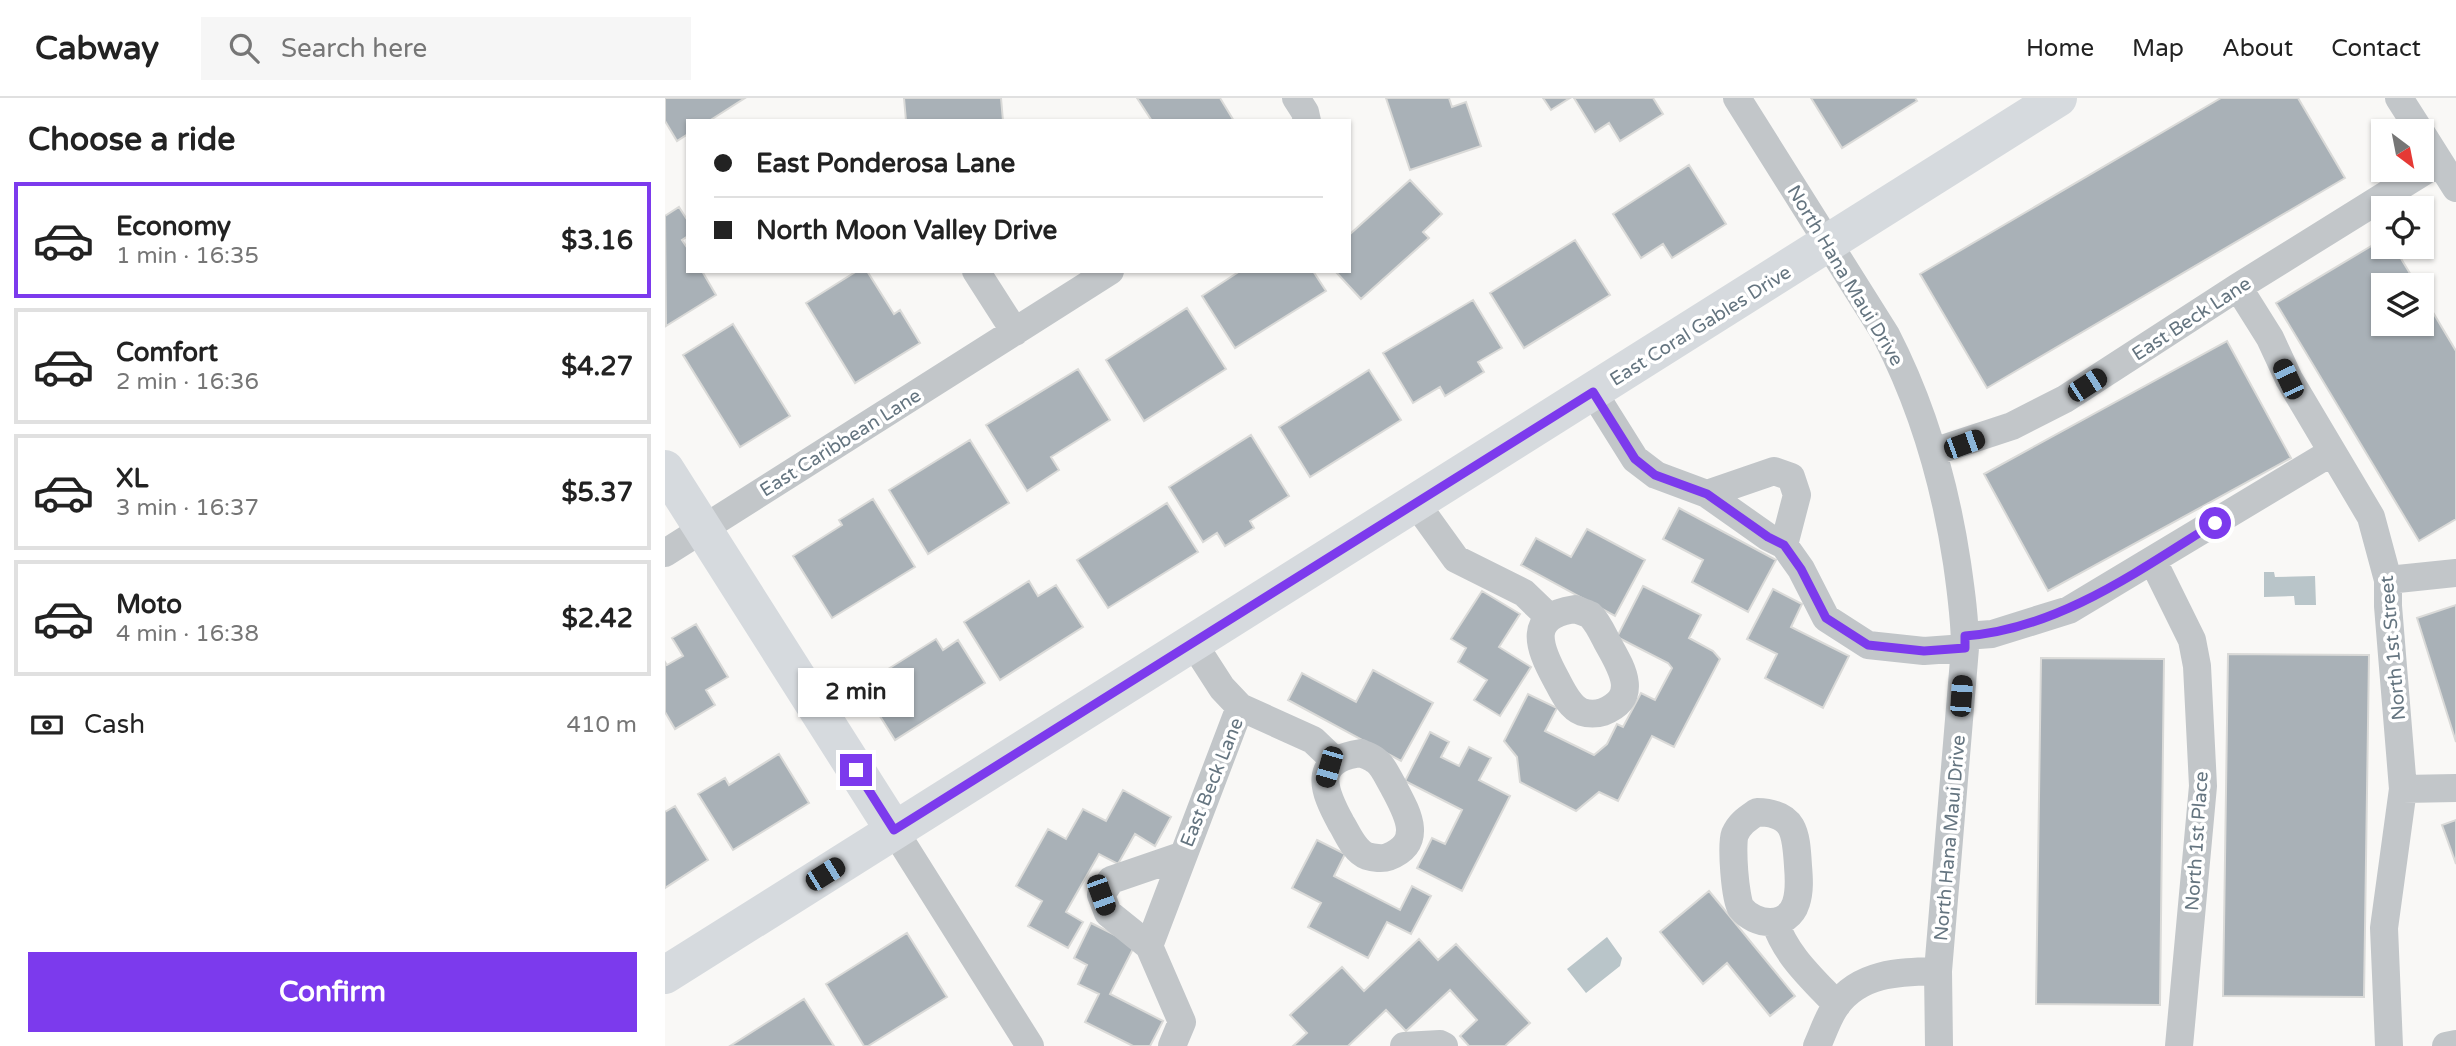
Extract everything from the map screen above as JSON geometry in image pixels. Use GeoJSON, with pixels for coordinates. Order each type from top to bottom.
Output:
{"type":"FeatureCollection","features":[{"type":"Feature","properties":{"kind":"street"},"geometry":{"type":"LineString","coordinates":[[1296,98],[1306,119]]}},
{"type":"Feature","properties":{"kind":"street","name":"North Hana Maui Drive"},"geometry":{"type":"LineString","coordinates":[[1737,98],[1886,335],[1923,419],[1951,523],[1965,615],[1965,642],[1938,971],[1939,1046]]}},
{"type":"Feature","properties":{"kind":"street","name":"East Coral Gables Drive"},"geometry":{"type":"LineString","coordinates":[[665,975],[2059,98]]}},
{"type":"Feature","properties":{"kind":"street"},"geometry":{"type":"LineString","coordinates":[[2399,98],[2412,119]]}},
{"type":"Feature","properties":{"kind":"street"},"geometry":{"type":"LineString","coordinates":[[2434,154],[2456,188]]}},
{"type":"Feature","properties":{"kind":"street","name":"East Beck Lane"},"geometry":{"type":"LineString","coordinates":[[1933,452],[2012,426],[2066,399],[2238,287],[2439,162]]}},
{"type":"Feature","properties":{"kind":"street"},"geometry":{"type":"LineString","coordinates":[[977,273],[1015,332]]}},
{"type":"Feature","properties":{"kind":"street","name":"East Caribbean Lane"},"geometry":{"type":"LineString","coordinates":[[665,553],[1107,273]]}},
{"type":"Feature","properties":{"kind":"street","name":"North 1st Street"},"geometry":{"type":"LineString","coordinates":[[2238,287],[2270,338],[2288,379],[2371,517],[2388,580],[2403,789],[2384,929],[2389,1046]]}},
{"type":"Feature","properties":{"kind":"street"},"geometry":{"type":"LineString","coordinates":[[1593,392],[1635,459],[1655,475],[1707,494],[1768,537],[1784,545],[1801,569],[1826,618],[1868,645],[1924,651],[1965,642],[2069,610],[2332,452]]}},
{"type":"Feature","properties":{"kind":"street"},"geometry":{"type":"LineString","coordinates":[[665,469],[1030,1046]]}},
{"type":"Feature","properties":{"kind":"street"},"geometry":{"type":"LineString","coordinates":[[1707,494],[1774,471],[1791,477],[1797,495],[1784,545]]}},
{"type":"Feature","properties":{"kind":"street"},"geometry":{"type":"LineString","coordinates":[[1415,502],[1457,559],[1524,593],[1549,617]]}},
{"type":"Feature","properties":{"kind":"street","name":"North 1st Place"},"geometry":{"type":"LineString","coordinates":[[2153,561],[2192,639],[2197,666],[2203,786],[2179,1046]]}},
{"type":"Feature","properties":{"kind":"street"},"geometry":{"type":"LineString","coordinates":[[2388,580],[2456,573]]}},
{"type":"Feature","properties":{"kind":"street"},"geometry":{"type":"LineString","coordinates":[[1193,643],[1221,688],[1240,707],[1313,740],[1335,761]]}},
{"type":"Feature","properties":{"kind":"street","name":"East Beck Lane"},"geometry":{"type":"LineString","coordinates":[[1149,946],[1181,856],[1240,707]]}},
{"type":"Feature","properties":{"kind":"street"},"geometry":{"type":"LineString","coordinates":[[2403,789],[2456,788]]}},
{"type":"Feature","properties":{"kind":"street","name":"East Beck Lane"},"geometry":{"type":"LineString","coordinates":[[1172,1046],[1182,1022],[1149,946],[1108,913],[1101,895],[1111,880],[1181,856]]}},
{"type":"Feature","properties":{"kind":"street"},"geometry":{"type":"LineString","coordinates":[[1775,922],[1781,940],[1792,956],[1837,1005]]}},
{"type":"Feature","properties":{"kind":"street"},"geometry":{"type":"LineString","coordinates":[[1817,1046],[1837,1005],[1861,983],[1890,972],[1938,971]]}},
{"type":"Feature","properties":{"kind":"street"},"geometry":{"type":"LineString","coordinates":[[2446,1046],[2456,1044]]}},
{"type":"Feature","properties":{"kind":"street"},"geometry":{"type":"LineString","coordinates":[[1403,1046],[1444,1046]]}},
{"type":"Feature","properties":{"kind":"shaded area"},"geometry":{"type":"Polygon","coordinates":[[[2264,572],[2274,572],[2275,577],[2315,576],[2316,605],[2295,605],[2294,596],[2264,597],[2264,572]]]}},
{"type":"Feature","properties":{"kind":"shaded area"},"geometry":{"type":"Polygon","coordinates":[[[1607,937],[1622,958],[1620,966],[1586,993],[1567,969],[1607,937]]]}},
{"type":"Feature","properties":{"kind":"building"},"geometry":{"type":"Polygon","coordinates":[[[665,98],[745,98],[712,119],[686,119],[686,135],[677,141],[665,121],[665,98]]]}},
{"type":"Feature","properties":{"kind":"building"},"geometry":{"type":"Polygon","coordinates":[[[904,98],[1001,98],[1003,119],[906,119],[904,98]]]}},
{"type":"Feature","properties":{"kind":"building"},"geometry":{"type":"Polygon","coordinates":[[[1137,98],[1220,98],[1233,119],[1151,119],[1137,98]]]}},
{"type":"Feature","properties":{"kind":"building"},"geometry":{"type":"Polygon","coordinates":[[[1386,98],[1449,98],[1452,107],[1466,102],[1481,146],[1410,170],[1386,98]]]}},
{"type":"Feature","properties":{"kind":"building"},"geometry":{"type":"Polygon","coordinates":[[[1543,98],[1570,98],[1551,110],[1543,98]]]}},
{"type":"Feature","properties":{"kind":"building"},"geometry":{"type":"Polygon","coordinates":[[[1574,98],[1653,98],[1663,114],[1620,141],[1609,123],[1595,132],[1574,98]]]}},
{"type":"Feature","properties":{"kind":"building"},"geometry":{"type":"Polygon","coordinates":[[[1811,98],[1915,98],[1917,101],[1842,148],[1811,98]]]}},
{"type":"Feature","properties":{"kind":"building"},"geometry":{"type":"Polygon","coordinates":[[[2221,98],[2298,98],[2345,178],[1987,388],[1920,274],[2221,98]]]}},
{"type":"Feature","properties":{"kind":"building"},"geometry":{"type":"Polygon","coordinates":[[[1689,165],[1726,224],[1672,258],[1663,244],[1641,258],[1613,214],[1689,165]]]}},
{"type":"Feature","properties":{"kind":"building"},"geometry":{"type":"Polygon","coordinates":[[[1410,180],[1442,214],[1423,232],[1429,238],[1361,299],[1337,273],[1351,273],[1351,233],[1410,180]]]}},
{"type":"Feature","properties":{"kind":"building"},"geometry":{"type":"Polygon","coordinates":[[[679,207],[686,218],[686,237],[682,240],[686,246],[686,273],[703,273],[716,295],[666,326],[665,216],[679,207]]]}},
{"type":"Feature","properties":{"kind":"building"},"geometry":{"type":"Polygon","coordinates":[[[1575,240],[1610,295],[1524,348],[1490,293],[1575,240]]]}},
{"type":"Feature","properties":{"kind":"building"},"geometry":{"type":"Polygon","coordinates":[[[2371,246],[2371,259],[2401,259],[2410,273],[2371,273],[2371,336],[2434,336],[2434,314],[2456,351],[2456,519],[2419,541],[2276,303],[2371,246]]]}},
{"type":"Feature","properties":{"kind":"building"},"geometry":{"type":"Polygon","coordinates":[[[854,273],[868,273],[894,314],[900,310],[920,343],[855,383],[806,303],[854,273]]]}},
{"type":"Feature","properties":{"kind":"building"},"geometry":{"type":"Polygon","coordinates":[[[1237,273],[1314,273],[1326,291],[1235,348],[1202,296],[1237,273]]]}},
{"type":"Feature","properties":{"kind":"building"},"geometry":{"type":"Polygon","coordinates":[[[1473,300],[1502,348],[1478,362],[1484,372],[1445,396],[1440,387],[1413,403],[1383,353],[1473,300]]]}},
{"type":"Feature","properties":{"kind":"building"},"geometry":{"type":"Polygon","coordinates":[[[1187,308],[1226,369],[1144,421],[1106,360],[1187,308]]]}},
{"type":"Feature","properties":{"kind":"building"},"geometry":{"type":"Polygon","coordinates":[[[733,324],[790,416],[740,447],[683,355],[733,324]]]}},
{"type":"Feature","properties":{"kind":"building"},"geometry":{"type":"Polygon","coordinates":[[[2227,341],[2291,458],[2048,591],[1984,474],[2227,341]]]}},
{"type":"Feature","properties":{"kind":"building"},"geometry":{"type":"Polygon","coordinates":[[[1078,369],[1110,420],[1051,457],[1059,470],[1027,491],[986,425],[1078,369]]]}},
{"type":"Feature","properties":{"kind":"building"},"geometry":{"type":"Polygon","coordinates":[[[1369,370],[1401,420],[1310,477],[1279,427],[1369,370]]]}},
{"type":"Feature","properties":{"kind":"building"},"geometry":{"type":"Polygon","coordinates":[[[1251,435],[1289,496],[1250,521],[1254,528],[1225,546],[1217,533],[1203,542],[1169,487],[1251,435]]]}},
{"type":"Feature","properties":{"kind":"building"},"geometry":{"type":"Polygon","coordinates":[[[970,440],[1009,503],[928,554],[889,490],[970,440]]]}},
{"type":"Feature","properties":{"kind":"building"},"geometry":{"type":"Polygon","coordinates":[[[873,499],[915,567],[832,618],[793,556],[842,525],[839,520],[873,499]]]}},
{"type":"Feature","properties":{"kind":"building"},"geometry":{"type":"Polygon","coordinates":[[[1167,503],[1198,552],[1108,608],[1077,560],[1167,503]]]}},
{"type":"Feature","properties":{"kind":"building"},"geometry":{"type":"Polygon","coordinates":[[[1679,508],[1776,560],[1748,612],[1692,582],[1703,560],[1663,539],[1679,508]]]}},
{"type":"Feature","properties":{"kind":"building"},"geometry":{"type":"Polygon","coordinates":[[[1587,529],[1645,560],[1615,616],[1521,565],[1536,538],[1571,557],[1587,529]]]}},
{"type":"Feature","properties":{"kind":"building"},"geometry":{"type":"Polygon","coordinates":[[[1029,581],[1038,596],[1056,585],[1083,627],[1000,680],[964,622],[1029,581]]]}},
{"type":"Feature","properties":{"kind":"building"},"geometry":{"type":"Polygon","coordinates":[[[1643,586],[1701,615],[1689,638],[1713,651],[1720,659],[1674,747],[1652,736],[1618,801],[1599,792],[1576,811],[1520,782],[1517,757],[1504,741],[1528,694],[1557,708],[1545,731],[1594,755],[1607,744],[1617,724],[1623,727],[1641,693],[1655,700],[1672,668],[1668,663],[1617,637],[1643,586]]]}},
{"type":"Feature","properties":{"kind":"building"},"geometry":{"type":"Polygon","coordinates":[[[1773,589],[1802,604],[1791,627],[1849,656],[1823,708],[1765,678],[1777,654],[1747,639],[1773,589]]]}},
{"type":"Feature","properties":{"kind":"building"},"geometry":{"type":"Polygon","coordinates":[[[1482,591],[1520,614],[1499,647],[1531,667],[1500,716],[1474,700],[1487,680],[1458,662],[1466,648],[1451,639],[1482,591]]]}},
{"type":"Feature","properties":{"kind":"building"},"geometry":{"type":"Polygon","coordinates":[[[2456,605],[2456,742],[2417,618],[2456,605]]]}},
{"type":"Feature","properties":{"kind":"building"},"geometry":{"type":"Polygon","coordinates":[[[696,624],[728,677],[706,690],[715,705],[675,729],[665,712],[665,662],[667,665],[683,656],[672,638],[696,624]]]}},
{"type":"Feature","properties":{"kind":"building"},"geometry":{"type":"Polygon","coordinates":[[[936,639],[943,650],[958,640],[985,683],[895,740],[861,686],[936,639]]]}},
{"type":"Feature","properties":{"kind":"building"},"geometry":{"type":"Polygon","coordinates":[[[2228,654],[2369,655],[2364,997],[2223,996],[2228,654]]]}},
{"type":"Feature","properties":{"kind":"building"},"geometry":{"type":"Polygon","coordinates":[[[2041,658],[2164,659],[2160,1005],[2036,1004],[2041,658]]]}},
{"type":"Feature","properties":{"kind":"building"},"geometry":{"type":"Polygon","coordinates":[[[1373,670],[1433,703],[1401,761],[1288,700],[1302,673],[1356,702],[1373,670]]]}},
{"type":"Feature","properties":{"kind":"building"},"geometry":{"type":"Polygon","coordinates":[[[1430,732],[1449,742],[1441,757],[1459,766],[1469,747],[1491,758],[1479,780],[1510,796],[1462,891],[1417,868],[1432,838],[1445,844],[1462,810],[1405,781],[1430,732]]]}},
{"type":"Feature","properties":{"kind":"building"},"geometry":{"type":"Polygon","coordinates":[[[779,754],[809,803],[733,850],[698,794],[725,778],[729,785],[779,754]]]}},
{"type":"Feature","properties":{"kind":"building"},"geometry":{"type":"Polygon","coordinates":[[[1123,790],[1171,817],[1155,846],[1135,834],[1118,864],[1099,854],[1066,912],[1083,922],[1068,948],[1028,926],[1042,901],[1016,886],[1048,829],[1066,839],[1083,809],[1106,821],[1123,790]]]}},
{"type":"Feature","properties":{"kind":"building"},"geometry":{"type":"Polygon","coordinates":[[[675,806],[708,860],[665,888],[665,812],[675,806]]]}},
{"type":"Feature","properties":{"kind":"building"},"geometry":{"type":"Polygon","coordinates":[[[2456,820],[2456,864],[2442,825],[2456,820]]]}},
{"type":"Feature","properties":{"kind":"building"},"geometry":{"type":"Polygon","coordinates":[[[1317,840],[1345,854],[1334,876],[1400,910],[1412,886],[1431,896],[1411,934],[1387,922],[1368,958],[1308,927],[1321,903],[1292,888],[1317,840]]]}},
{"type":"Feature","properties":{"kind":"building"},"geometry":{"type":"Polygon","coordinates":[[[1709,891],[1795,996],[1770,1016],[1727,963],[1703,984],[1660,932],[1709,891]]]}},
{"type":"Feature","properties":{"kind":"building"},"geometry":{"type":"Polygon","coordinates":[[[1091,923],[1135,945],[1110,994],[1163,1021],[1150,1046],[1133,1046],[1085,1022],[1099,994],[1078,984],[1087,965],[1074,958],[1091,923]]]}},
{"type":"Feature","properties":{"kind":"building"},"geometry":{"type":"Polygon","coordinates":[[[907,933],[947,997],[864,1046],[826,984],[907,933]]]}},
{"type":"Feature","properties":{"kind":"building"},"geometry":{"type":"Polygon","coordinates":[[[1419,939],[1438,960],[1456,944],[1530,1023],[1505,1046],[1469,1046],[1460,1036],[1477,1020],[1450,990],[1406,1031],[1386,1010],[1348,1046],[1293,1046],[1307,1033],[1290,1015],[1342,967],[1364,991],[1419,939]]]}},
{"type":"Feature","properties":{"kind":"building"},"geometry":{"type":"Polygon","coordinates":[[[804,999],[834,1046],[730,1046],[804,999]]]}},
{"type":"Feature","properties":{"kind":"route"},"geometry":{"type":"LineString","coordinates":[[856,770],[894,830],[1593,392],[1635,459],[1655,475],[1707,494],[1768,537],[1784,545],[1801,569],[1826,618],[1868,645],[1924,651],[1965,648],[1965,636],[1993,634],[2069,610],[2215,523]]}}]}
